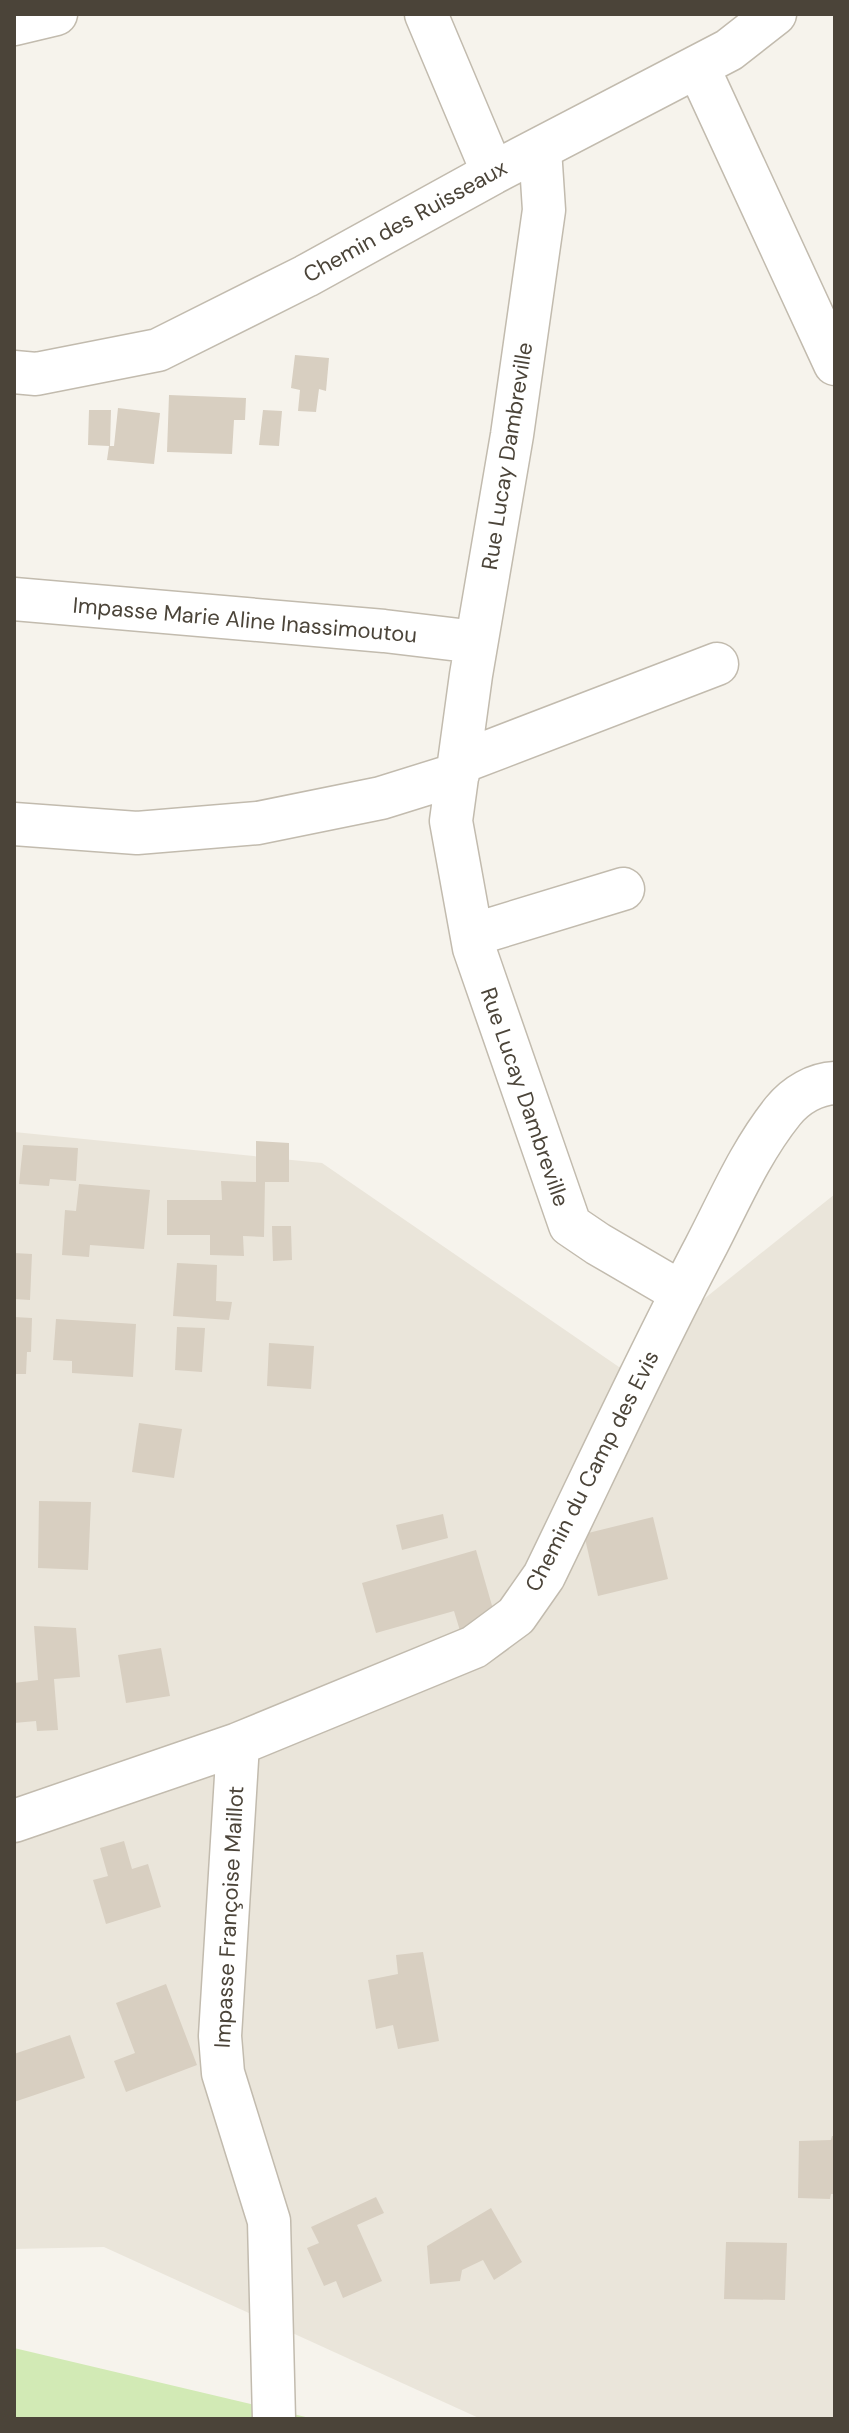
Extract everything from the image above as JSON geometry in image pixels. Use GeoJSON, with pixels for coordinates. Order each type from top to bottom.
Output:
{"type":"FeatureCollection","features":[{"type":"Feature","properties":{"kind":"street"},"geometry":{"type":"LineString","coordinates":[[14,24],[56,14]]}},
{"type":"Feature","properties":{"kind":"street"},"geometry":{"type":"LineString","coordinates":[[426,14],[493,173]]}},
{"type":"Feature","properties":{"kind":"street","name":"Chemin des Ruisseaux"},"geometry":{"type":"LineString","coordinates":[[14,372],[36,374],[158,350],[306,276],[493,173],[698,67],[729,50],[775,14]]}},
{"type":"Feature","properties":{"kind":"street"},"geometry":{"type":"LineString","coordinates":[[698,67],[835,364]]}},
{"type":"Feature","properties":{"kind":"street","name":"Rue Lucay Dambreville"},"geometry":{"type":"LineString","coordinates":[[540,149],[544,210],[451,821],[472,935],[495,1014],[570,1225],[682,1293]]}},
{"type":"Feature","properties":{"kind":"street","name":"Impasse Marie Aline Inassimoutou"},"geometry":{"type":"LineString","coordinates":[[14,599],[384,631],[476,642]]}},
{"type":"Feature","properties":{"kind":"street"},"geometry":{"type":"LineString","coordinates":[[14,824],[137,833],[258,823],[381,798],[717,664]]}},
{"type":"Feature","properties":{"kind":"street"},"geometry":{"type":"LineString","coordinates":[[472,935],[623,889]]}},
{"type":"Feature","properties":{"kind":"street","name":"Chemin du Camp des Evis"},"geometry":{"type":"LineString","coordinates":[[14,1821],[238,1744],[474,1647],[516,1616],[544,1576],[682,1293],[756,1151],[784,1110],[810,1089],[835,1083]]}},
{"type":"Feature","properties":{"kind":"street","name":"Impasse Françoise Maillot"},"geometry":{"type":"LineString","coordinates":[[238,1744],[220,2036],[223,2073],[269,2221],[274,2419]]}},
{"type":"Feature","properties":{"kind":"shaded area"},"geometry":{"type":"Polygon","coordinates":[[[14,1132],[322,1163],[619,1367],[835,1194],[835,2419],[481,2419],[104,2247],[14,2249],[14,1132]]]}},
{"type":"Feature","properties":{"kind":"green space"},"geometry":{"type":"Polygon","coordinates":[[[14,2348],[314,2419],[14,2419],[14,2348]]]}},
{"type":"Feature","properties":{"kind":"building"},"geometry":{"type":"Polygon","coordinates":[[[295,355],[329,358],[326,391],[319,389],[316,412],[298,411],[300,390],[291,388],[295,355]]]}},
{"type":"Feature","properties":{"kind":"building"},"geometry":{"type":"Polygon","coordinates":[[[169,395],[246,398],[245,420],[234,420],[232,454],[167,452],[169,395]]]}},
{"type":"Feature","properties":{"kind":"building"},"geometry":{"type":"Polygon","coordinates":[[[118,408],[160,413],[154,464],[107,460],[109,446],[88,445],[89,410],[111,410],[110,446],[114,446],[118,408]]]}},
{"type":"Feature","properties":{"kind":"building"},"geometry":{"type":"Polygon","coordinates":[[[263,410],[282,411],[279,446],[259,445],[263,410]]]}},
{"type":"Feature","properties":{"kind":"building"},"geometry":{"type":"Polygon","coordinates":[[[256,1141],[289,1143],[289,1182],[265,1182],[264,1237],[243,1236],[244,1256],[210,1255],[210,1235],[167,1235],[167,1200],[222,1200],[221,1181],[256,1182],[256,1141]]]}},
{"type":"Feature","properties":{"kind":"building"},"geometry":{"type":"Polygon","coordinates":[[[23,1145],[78,1148],[76,1181],[50,1179],[49,1186],[19,1184],[23,1145]]]}},
{"type":"Feature","properties":{"kind":"building"},"geometry":{"type":"Polygon","coordinates":[[[79,1184],[150,1190],[144,1249],[90,1245],[89,1257],[62,1255],[65,1210],[76,1211],[79,1184]]]}},
{"type":"Feature","properties":{"kind":"building"},"geometry":{"type":"Polygon","coordinates":[[[272,1226],[291,1226],[292,1260],[273,1261],[272,1226]]]}},
{"type":"Feature","properties":{"kind":"building"},"geometry":{"type":"Polygon","coordinates":[[[14,1253],[32,1254],[30,1300],[14,1299],[14,1253]]]}},
{"type":"Feature","properties":{"kind":"building"},"geometry":{"type":"Polygon","coordinates":[[[177,1263],[217,1265],[216,1301],[232,1302],[229,1320],[173,1316],[177,1263]]]}},
{"type":"Feature","properties":{"kind":"building"},"geometry":{"type":"Polygon","coordinates":[[[14,1317],[32,1318],[31,1352],[27,1352],[26,1374],[14,1374],[14,1317]]]}},
{"type":"Feature","properties":{"kind":"building"},"geometry":{"type":"Polygon","coordinates":[[[56,1319],[136,1324],[133,1377],[72,1373],[72,1361],[53,1360],[56,1319]]]}},
{"type":"Feature","properties":{"kind":"building"},"geometry":{"type":"Polygon","coordinates":[[[177,1327],[205,1328],[202,1372],[175,1370],[177,1327]]]}},
{"type":"Feature","properties":{"kind":"building"},"geometry":{"type":"Polygon","coordinates":[[[269,1343],[314,1346],[311,1389],[267,1386],[269,1343]]]}},
{"type":"Feature","properties":{"kind":"building"},"geometry":{"type":"Polygon","coordinates":[[[139,1423],[182,1429],[174,1478],[132,1472],[139,1423]]]}},
{"type":"Feature","properties":{"kind":"building"},"geometry":{"type":"Polygon","coordinates":[[[39,1501],[91,1502],[88,1570],[38,1568],[39,1501]]]}},
{"type":"Feature","properties":{"kind":"building"},"geometry":{"type":"Polygon","coordinates":[[[443,1514],[448,1538],[402,1550],[396,1525],[443,1514]]]}},
{"type":"Feature","properties":{"kind":"building"},"geometry":{"type":"Polygon","coordinates":[[[653,1517],[668,1579],[598,1596],[584,1534],[653,1517]]]}},
{"type":"Feature","properties":{"kind":"building"},"geometry":{"type":"Polygon","coordinates":[[[476,1550],[497,1623],[461,1634],[454,1611],[376,1633],[362,1583],[476,1550]]]}},
{"type":"Feature","properties":{"kind":"building"},"geometry":{"type":"Polygon","coordinates":[[[34,1626],[76,1628],[80,1677],[54,1679],[58,1730],[37,1731],[36,1721],[14,1723],[14,1683],[38,1680],[34,1626]]]}},
{"type":"Feature","properties":{"kind":"building"},"geometry":{"type":"Polygon","coordinates":[[[161,1648],[170,1696],[126,1703],[118,1655],[161,1648]]]}},
{"type":"Feature","properties":{"kind":"building"},"geometry":{"type":"Polygon","coordinates":[[[124,1841],[132,1869],[148,1864],[161,1907],[106,1924],[93,1880],[108,1876],[100,1848],[124,1841]]]}},
{"type":"Feature","properties":{"kind":"building"},"geometry":{"type":"Polygon","coordinates":[[[423,1952],[439,2041],[398,2049],[393,2025],[376,2029],[368,1980],[398,1974],[396,1955],[423,1952]]]}},
{"type":"Feature","properties":{"kind":"building"},"geometry":{"type":"Polygon","coordinates":[[[166,1984],[197,2065],[126,2092],[114,2061],[135,2053],[116,2003],[166,1984]]]}},
{"type":"Feature","properties":{"kind":"building"},"geometry":{"type":"Polygon","coordinates":[[[70,2035],[85,2078],[14,2102],[14,2054],[70,2035]]]}},
{"type":"Feature","properties":{"kind":"building"},"geometry":{"type":"Polygon","coordinates":[[[835,2136],[835,2194],[831,2194],[830,2199],[798,2198],[799,2141],[831,2140],[835,2136]]]}},
{"type":"Feature","properties":{"kind":"building"},"geometry":{"type":"Polygon","coordinates":[[[376,2197],[384,2213],[357,2225],[382,2281],[343,2298],[336,2281],[324,2286],[307,2248],[319,2243],[311,2227],[376,2197]]]}},
{"type":"Feature","properties":{"kind":"building"},"geometry":{"type":"Polygon","coordinates":[[[491,2208],[522,2262],[494,2280],[483,2260],[462,2270],[460,2281],[430,2284],[427,2246],[491,2208]]]}},
{"type":"Feature","properties":{"kind":"building"},"geometry":{"type":"Polygon","coordinates":[[[726,2242],[787,2243],[785,2300],[724,2299],[726,2242]]]}}]}
